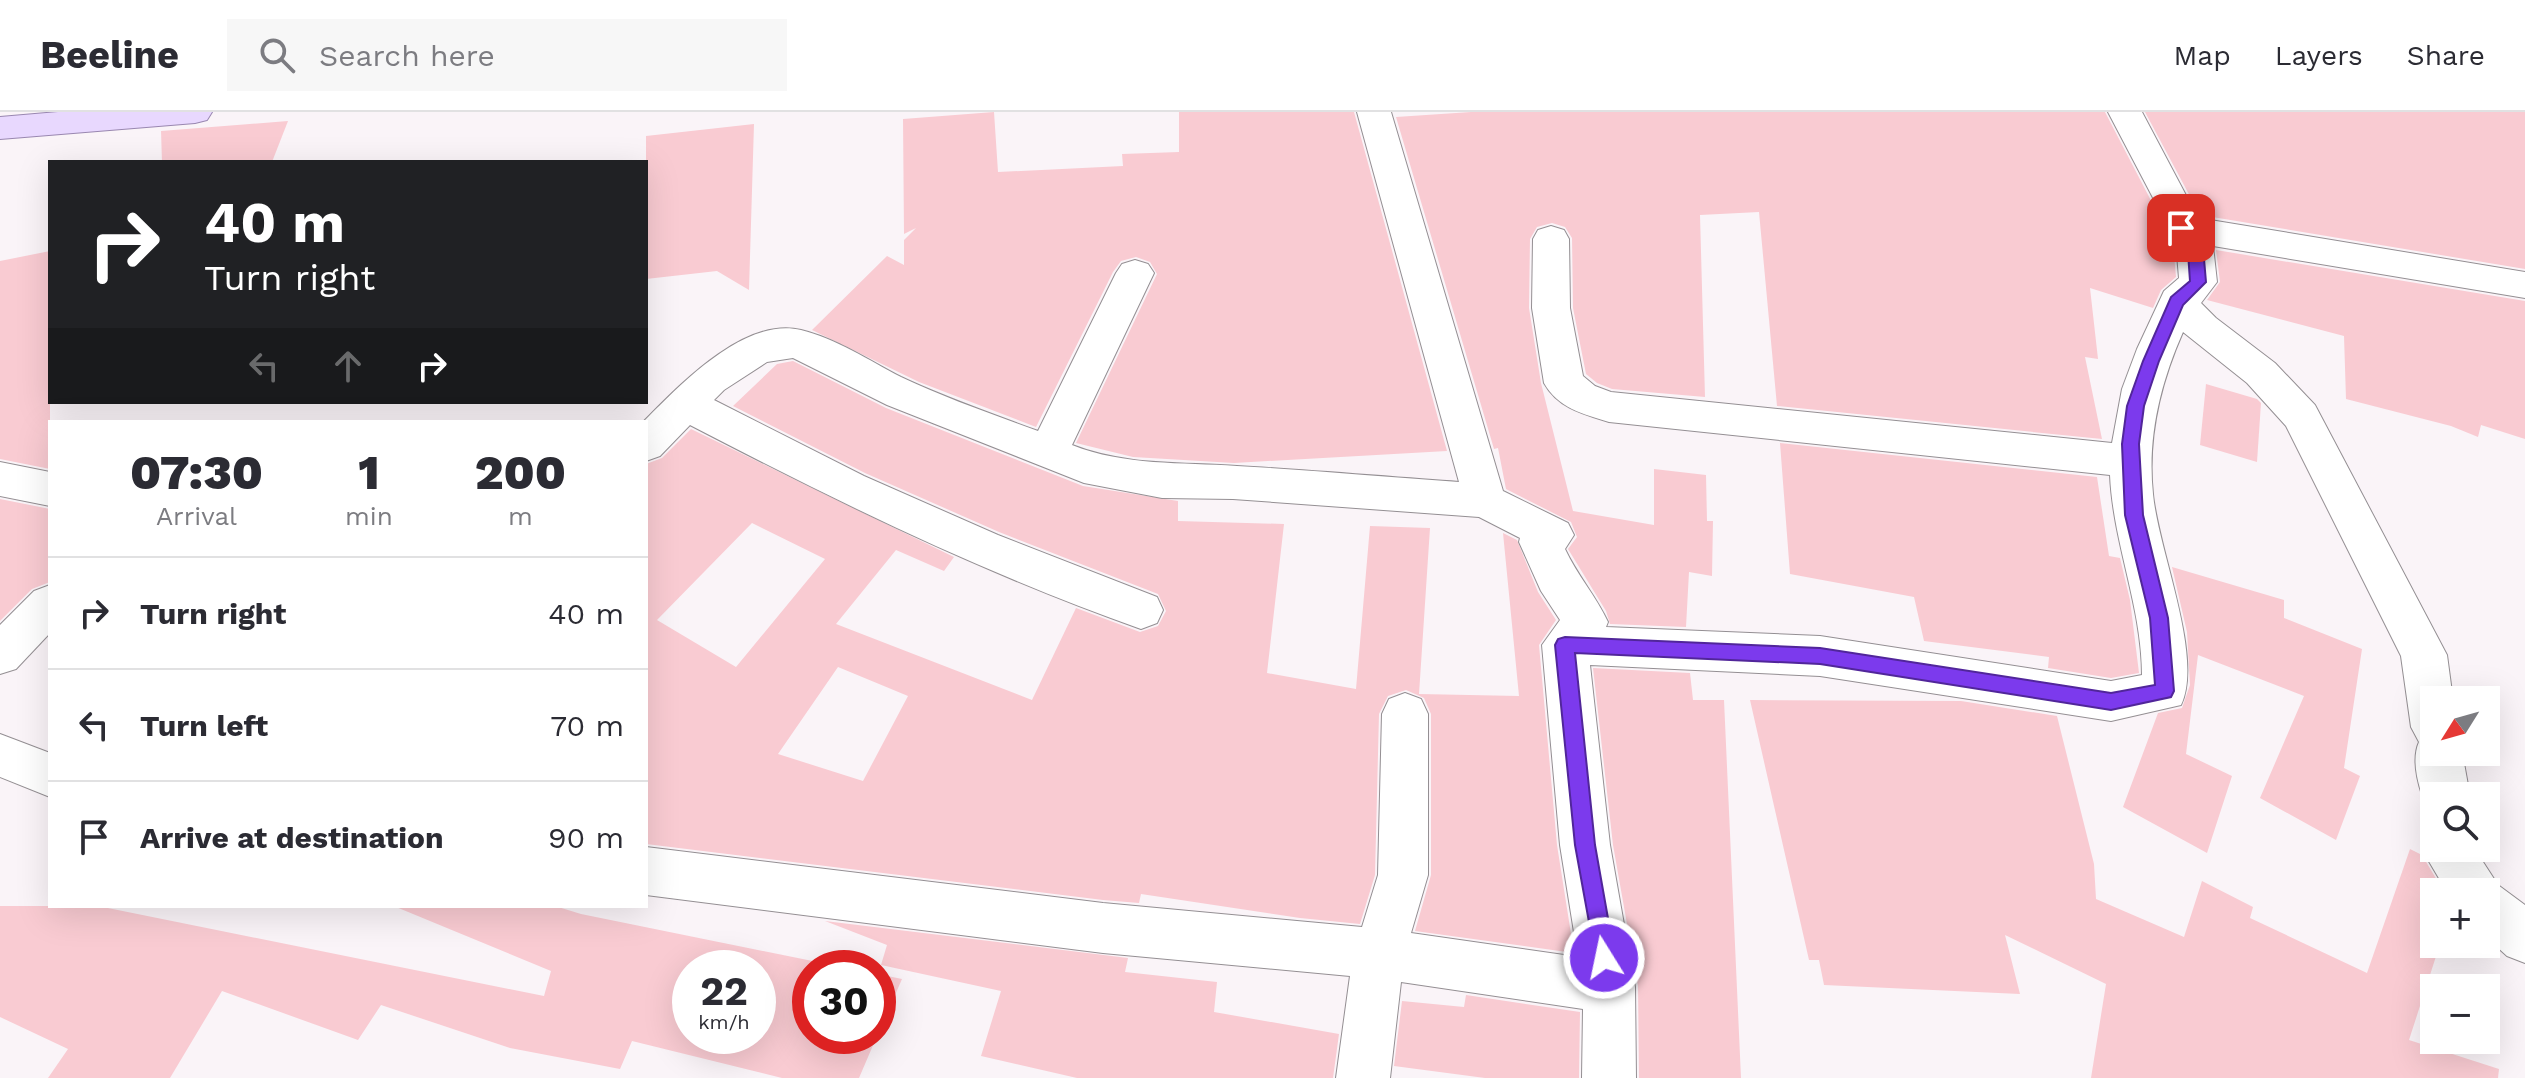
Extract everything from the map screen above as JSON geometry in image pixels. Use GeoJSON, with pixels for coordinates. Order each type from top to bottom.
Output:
{"type":"FeatureCollection","features":[{"type":"Feature","properties":{"kind":"main road"},"geometry":{"type":"LineString","coordinates":[[0,128],[195,112]]}},
{"type":"Feature","properties":{"kind":"street"},"geometry":{"type":"LineString","coordinates":[[1374,112],[1485,501]]}},
{"type":"Feature","properties":{"kind":"street"},"geometry":{"type":"LineString","coordinates":[[2125,112],[2180,215],[2181,228]]}},
{"type":"Feature","properties":{"kind":"street"},"geometry":{"type":"LineString","coordinates":[[1565,645],[1820,656],[2111,701],[2165,691],[2159,618],[2134,515],[2131,444],[2135,406],[2177,301],[2198,282],[2194,236],[2181,228]]}},
{"type":"Feature","properties":{"kind":"street"},"geometry":{"type":"LineString","coordinates":[[2181,228],[2525,285]]}},
{"type":"Feature","properties":{"kind":"street"},"geometry":{"type":"LineString","coordinates":[[1551,239],[1551,308],[1564,383],[1581,397],[1609,407],[2132,461]]}},
{"type":"Feature","properties":{"kind":"street"},"geometry":{"type":"LineString","coordinates":[[1048,452],[1135,273]]}},
{"type":"Feature","properties":{"kind":"street"},"geometry":{"type":"LineString","coordinates":[[2177,301],[2202,328],[2261,373],[2301,416],[2424,655],[2428,686]]}},
{"type":"Feature","properties":{"kind":"street"},"geometry":{"type":"LineString","coordinates":[[648,443],[710,379],[753,352],[797,343],[901,394],[1084,467],[1162,481],[1233,482],[1485,501],[1553,535],[1540,542],[1556,578],[1586,622],[1565,645],[1585,845],[1609,987],[1609,1078]]}},
{"type":"Feature","properties":{"kind":"street"},"geometry":{"type":"LineString","coordinates":[[685,404],[849,488],[983,547],[1141,610]]}},
{"type":"Feature","properties":{"kind":"street"},"geometry":{"type":"LineString","coordinates":[[0,479],[48,489]]}},
{"type":"Feature","properties":{"kind":"street"},"geometry":{"type":"LineString","coordinates":[[0,655],[48,606]]}},
{"type":"Feature","properties":{"kind":"street"},"geometry":{"type":"LineString","coordinates":[[1363,1078],[1379,954],[1403,875],[1405,714]]}},
{"type":"Feature","properties":{"kind":"street"},"geometry":{"type":"LineString","coordinates":[[0,755],[48,774]]}},
{"type":"Feature","properties":{"kind":"street"},"geometry":{"type":"LineString","coordinates":[[648,871],[1103,928],[1379,954],[1609,987]]}},
{"type":"Feature","properties":{"kind":"street"},"geometry":{"type":"LineString","coordinates":[[2500,916],[2525,938]]}},
{"type":"Feature","properties":{"kind":"building"},"geometry":{"type":"Polygon","coordinates":[[[994,112],[998,172],[1123,166],[1122,154],[1179,152],[1179,112],[1354,112],[1447,451],[1234,463],[1133,457],[1076,443],[1157,274],[1150,262],[1136,257],[1121,261],[1113,272],[1036,427],[919,382],[812,330],[887,256],[904,265],[904,240],[916,228],[904,234],[903,119],[994,112]]]}},
{"type":"Feature","properties":{"kind":"building"},"geometry":{"type":"Polygon","coordinates":[[[1471,112],[2105,112],[2159,216],[2161,230],[2173,243],[2176,277],[2161,290],[2153,308],[2090,288],[2098,359],[2085,357],[2102,439],[1777,406],[1759,212],[1700,215],[1705,397],[1612,389],[1586,374],[1573,308],[1572,238],[1565,227],[1552,223],[1537,227],[1530,239],[1529,308],[1541,383],[1573,511],[1654,525],[1654,469],[1706,475],[1707,521],[1713,521],[1712,576],[1689,572],[1686,627],[1610,624],[1606,611],[1568,549],[1577,537],[1571,522],[1506,489],[1498,448],[1494,449],[1396,117],[1471,112]]]}},
{"type":"Feature","properties":{"kind":"building"},"geometry":{"type":"Polygon","coordinates":[[[2145,112],[2525,112],[2525,269],[2200,215],[2145,112]]]}},
{"type":"Feature","properties":{"kind":"building"},"geometry":{"type":"Polygon","coordinates":[[[288,121],[273,160],[162,160],[161,131],[288,121]]]}},
{"type":"Feature","properties":{"kind":"building"},"geometry":{"type":"Polygon","coordinates":[[[754,124],[749,290],[717,271],[648,279],[646,136],[754,124]]]}},
{"type":"Feature","properties":{"kind":"building"},"geometry":{"type":"Polygon","coordinates":[[[2216,250],[2525,301],[2525,439],[2481,425],[2478,437],[2451,426],[2346,399],[2344,336],[2207,300],[2220,282],[2216,250]]]}},
{"type":"Feature","properties":{"kind":"building"},"geometry":{"type":"Polygon","coordinates":[[[48,251],[48,469],[0,459],[0,261],[48,251]]]}},
{"type":"Feature","properties":{"kind":"building"},"geometry":{"type":"Polygon","coordinates":[[[793,361],[886,408],[1083,486],[1178,501],[1178,521],[1284,524],[1267,673],[1356,689],[1370,526],[1430,528],[1419,694],[1519,696],[1503,533],[1517,540],[1538,592],[1556,620],[1539,645],[1557,845],[1574,953],[1415,931],[1431,875],[1431,714],[1424,698],[1406,690],[1388,696],[1379,714],[1375,875],[1360,924],[1141,894],[1139,903],[1103,900],[648,844],[648,463],[662,458],[691,429],[954,557],[944,571],[896,550],[836,624],[1032,700],[1076,608],[1140,632],[1158,626],[1166,611],[1158,594],[999,532],[865,473],[733,406],[777,364],[793,361]],[[752,523],[657,620],[736,667],[825,559],[752,523]],[[838,667],[778,754],[863,781],[908,696],[838,667]]]}},
{"type":"Feature","properties":{"kind":"building"},"geometry":{"type":"Polygon","coordinates":[[[2206,384],[2257,399],[2261,403],[2257,462],[2200,445],[2206,384]]]}},
{"type":"Feature","properties":{"kind":"building"},"geometry":{"type":"Polygon","coordinates":[[[1780,443],[2097,477],[2109,556],[2120,558],[2130,600],[2139,673],[2111,678],[2048,668],[2049,657],[1924,641],[1914,597],[1790,574],[1780,443]]]}},
{"type":"Feature","properties":{"kind":"building"},"geometry":{"type":"Polygon","coordinates":[[[0,499],[48,509],[48,583],[32,589],[0,621],[0,499]]]}},
{"type":"Feature","properties":{"kind":"building"},"geometry":{"type":"Polygon","coordinates":[[[2172,567],[2284,600],[2284,618],[2362,649],[2344,768],[2360,776],[2336,840],[2260,798],[2304,696],[2198,655],[2186,754],[2232,776],[2207,853],[2123,807],[2158,713],[2182,708],[2190,685],[2187,632],[2172,567]]]}},
{"type":"Feature","properties":{"kind":"building"},"geometry":{"type":"Polygon","coordinates":[[[1593,668],[1690,673],[1693,700],[1724,700],[1741,1078],[1639,1078],[1638,986],[1613,845],[1593,668]]]}},
{"type":"Feature","properties":{"kind":"building"},"geometry":{"type":"Polygon","coordinates":[[[1750,700],[1961,701],[2057,716],[2094,864],[2096,899],[2184,937],[2202,881],[2253,907],[2250,918],[2367,973],[2410,849],[2420,854],[2420,862],[2426,862],[2436,878],[2420,878],[2420,958],[2435,958],[2430,974],[2420,974],[2420,1006],[2409,1040],[2420,1044],[2420,1054],[2452,1054],[2499,1069],[2498,1078],[2091,1078],[2106,984],[2005,935],[2020,994],[1824,985],[1819,960],[1809,960],[1750,700]]]}},
{"type":"Feature","properties":{"kind":"building"},"geometry":{"type":"Polygon","coordinates":[[[0,906],[108,908],[544,996],[551,971],[398,908],[562,908],[758,950],[672,950],[672,1051],[632,1041],[620,1069],[510,1048],[381,1005],[358,1040],[222,991],[170,1078],[48,1078],[68,1049],[0,1017],[0,906]]]}},
{"type":"Feature","properties":{"kind":"building"},"geometry":{"type":"Polygon","coordinates":[[[825,921],[1128,958],[1125,972],[1217,982],[1214,1012],[1339,1034],[1333,1078],[1077,1078],[981,1056],[1001,991],[896,968],[896,950],[886,950],[887,945],[825,921]]]}},
{"type":"Feature","properties":{"kind":"building"},"geometry":{"type":"Polygon","coordinates":[[[776,954],[792,957],[792,1054],[869,1054],[859,1078],[782,1078],[685,1054],[776,1054],[776,954]]]}},
{"type":"Feature","properties":{"kind":"building"},"geometry":{"type":"Polygon","coordinates":[[[896,978],[902,979],[896,993],[896,978]]]}},
{"type":"Feature","properties":{"kind":"building"},"geometry":{"type":"Polygon","coordinates":[[[1466,995],[1580,1012],[1579,1078],[1485,1078],[1394,1066],[1402,1001],[1464,1007],[1466,995]]]}},
{"type":"Feature","properties":{"kind":"route"},"geometry":{"type":"LineString","coordinates":[[1604,958],[1585,845],[1565,645],[1820,656],[2111,701],[2165,691],[2159,618],[2134,515],[2131,444],[2135,406],[2151,361],[2177,301],[2198,282],[2194,236],[2181,228]]}}]}
